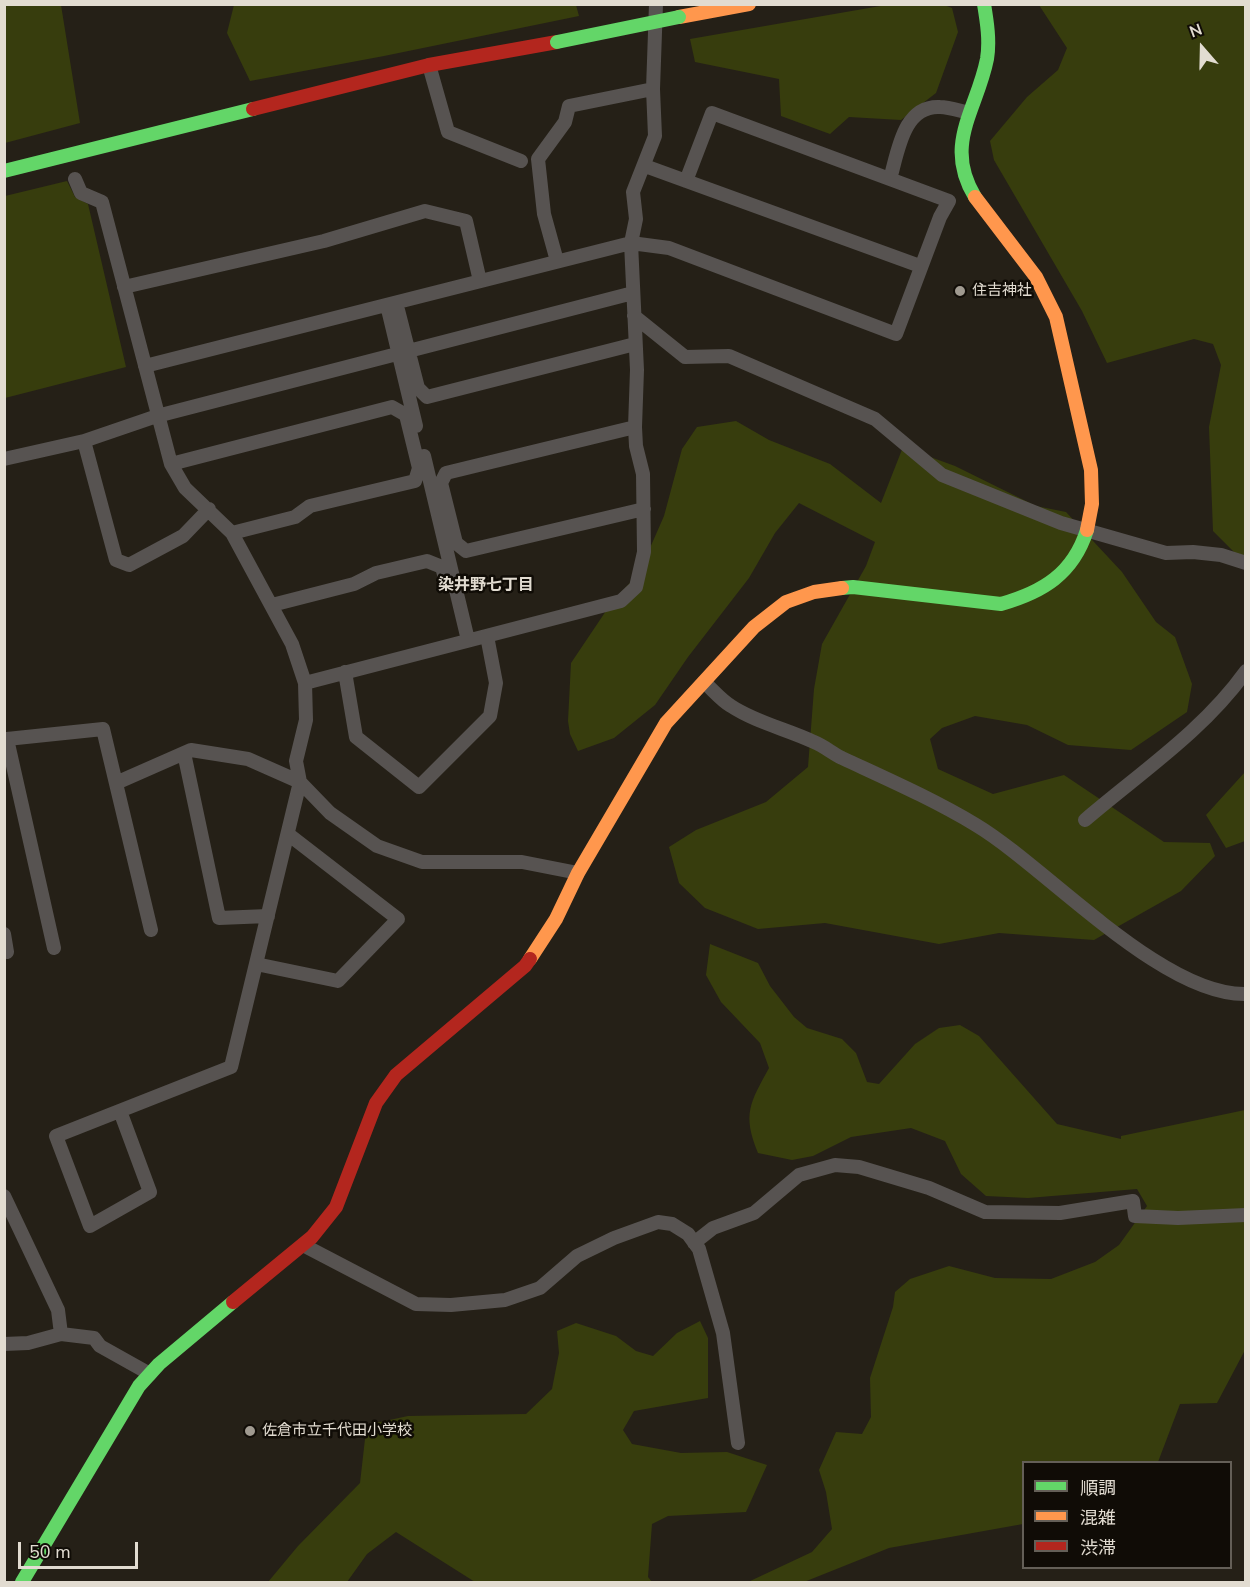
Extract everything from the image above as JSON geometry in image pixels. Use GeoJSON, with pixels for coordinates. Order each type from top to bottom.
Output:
{"type":"FeatureCollection","features":[{"type":"Feature","properties":{"kind":"street"},"geometry":{"type":"LineString","coordinates":[[305,683],[621,601],[636,587],[644,552],[644,509],[643,474],[636,446],[635,427],[635,344],[631,243],[636,219],[633,192],[655,136],[653,89],[656,4]]}},
{"type":"Feature","properties":{"kind":"street"},"geometry":{"type":"LineString","coordinates":[[4,171],[429,65],[749,4]]}},
{"type":"Feature","properties":{"kind":"street"},"geometry":{"type":"LineString","coordinates":[[22,1582],[139,1386],[150,1374],[303,1245],[336,1207],[376,1104],[396,1075],[525,966],[556,919],[578,873],[666,723],[754,627],[786,602],[814,592],[853,588],[1001,604],[1025,599],[1048,588],[1066,571],[1082,550],[1089,531],[1092,478],[1058,317],[1044,289],[980,202],[966,177],[959,143],[986,66],[990,30],[984,4]]}},
{"type":"Feature","properties":{"kind":"street"},"geometry":{"type":"LineString","coordinates":[[429,65],[448,132],[521,161]]}},
{"type":"Feature","properties":{"kind":"street"},"geometry":{"type":"LineString","coordinates":[[557,261],[544,214],[538,159],[565,122],[569,106],[653,89]]}},
{"type":"Feature","properties":{"kind":"street"},"geometry":{"type":"LineString","coordinates":[[890,179],[907,124],[920,112],[939,106],[969,113]]}},
{"type":"Feature","properties":{"kind":"street"},"geometry":{"type":"LineString","coordinates":[[146,366],[631,243],[669,248],[896,334],[920,266],[949,201],[712,113],[686,182]]}},
{"type":"Feature","properties":{"kind":"street"},"geometry":{"type":"LineString","coordinates":[[645,166],[920,266]]}},
{"type":"Feature","properties":{"kind":"street"},"geometry":{"type":"LineString","coordinates":[[75,179],[81,193],[102,202],[171,464],[185,488],[232,533],[292,644],[305,683],[306,720],[296,761],[300,782],[231,1067],[56,1136],[90,1227],[150,1192],[120,1111]]}},
{"type":"Feature","properties":{"kind":"street"},"geometry":{"type":"LineString","coordinates":[[123,287],[324,241],[425,211],[465,221],[480,281]]}},
{"type":"Feature","properties":{"kind":"street"},"geometry":{"type":"LineString","coordinates":[[4,459],[84,441],[157,416],[633,293]]}},
{"type":"Feature","properties":{"kind":"street"},"geometry":{"type":"LineString","coordinates":[[391,304],[404,353],[464,641]]}},
{"type":"Feature","properties":{"kind":"street"},"geometry":{"type":"LineString","coordinates":[[634,316],[685,357],[729,356],[875,419],[942,475],[1061,523],[1166,553],[1193,552],[1221,555],[1245,563]]}},
{"type":"Feature","properties":{"kind":"street"},"geometry":{"type":"LineString","coordinates":[[404,353],[418,388],[427,397],[635,344]]}},
{"type":"Feature","properties":{"kind":"street"},"geometry":{"type":"LineString","coordinates":[[171,464],[392,407],[406,415],[419,468],[415,481],[310,506],[295,517],[232,533]]}},
{"type":"Feature","properties":{"kind":"street"},"geometry":{"type":"LineString","coordinates":[[635,427],[446,473],[441,483],[456,543],[466,551],[644,509]]}},
{"type":"Feature","properties":{"kind":"street"},"geometry":{"type":"LineString","coordinates":[[84,441],[116,560],[129,565],[183,536],[208,509]]}},
{"type":"Feature","properties":{"kind":"street"},"geometry":{"type":"LineString","coordinates":[[272,605],[354,584],[376,573],[427,561],[442,567],[464,641]]}},
{"type":"Feature","properties":{"kind":"street"},"geometry":{"type":"LineString","coordinates":[[345,672],[356,736],[418,787],[490,716],[495,683],[487,636]]}},
{"type":"Feature","properties":{"kind":"street"},"geometry":{"type":"LineString","coordinates":[[1085,819],[1197,728],[1228,695],[1245,671]]}},
{"type":"Feature","properties":{"kind":"street"},"geometry":{"type":"LineString","coordinates":[[704,682],[730,705],[760,721],[816,742],[837,756],[930,800],[978,826],[1091,915],[1177,974],[1209,987],[1245,994]]}},
{"type":"Feature","properties":{"kind":"street"},"geometry":{"type":"LineString","coordinates":[[54,948],[7,739],[104,729],[151,930]]}},
{"type":"Feature","properties":{"kind":"street"},"geometry":{"type":"LineString","coordinates":[[116,783],[192,750],[248,759],[300,782],[330,813],[377,846],[422,862],[522,862],[578,873]]}},
{"type":"Feature","properties":{"kind":"street"},"geometry":{"type":"LineString","coordinates":[[184,753],[219,918],[268,916]]}},
{"type":"Feature","properties":{"kind":"street"},"geometry":{"type":"LineString","coordinates":[[256,964],[338,981],[398,919],[288,834]]}},
{"type":"Feature","properties":{"kind":"street"},"geometry":{"type":"LineString","coordinates":[[4,934],[7,952]]}},
{"type":"Feature","properties":{"kind":"street"},"geometry":{"type":"LineString","coordinates":[[694,1243],[713,1228],[754,1213],[799,1175],[809,1170],[835,1165],[859,1167],[929,1188],[985,1212],[1060,1213],[1133,1201],[1135,1216],[1178,1218],[1245,1215]]}},
{"type":"Feature","properties":{"kind":"street"},"geometry":{"type":"LineString","coordinates":[[4,1196],[58,1310],[61,1334]]}},
{"type":"Feature","properties":{"kind":"street"},"geometry":{"type":"LineString","coordinates":[[303,1245],[416,1304],[451,1305],[505,1300],[540,1288],[577,1256],[614,1238],[658,1222],[672,1224],[688,1234],[699,1249],[723,1333],[738,1443]]}},
{"type":"Feature","properties":{"kind":"street"},"geometry":{"type":"LineString","coordinates":[[4,1344],[28,1343],[61,1334],[94,1338],[100,1346],[150,1374]]}},
{"type":"Feature","properties":{"kind":"green space"},"geometry":{"type":"Polygon","coordinates":[[[5,4],[61,5],[80,123],[5,143],[5,4]]]}},
{"type":"Feature","properties":{"kind":"green space"},"geometry":{"type":"Polygon","coordinates":[[[892,4],[944,5],[952,8],[958,32],[936,93],[901,120],[849,117],[830,134],[781,116],[779,79],[695,62],[690,39],[892,4]]]}},
{"type":"Feature","properties":{"kind":"green space"},"geometry":{"type":"Polygon","coordinates":[[[234,5],[576,5],[579,16],[250,81],[227,33],[234,5]]]}},
{"type":"Feature","properties":{"kind":"green space"},"geometry":{"type":"Polygon","coordinates":[[[1039,5],[1245,5],[1245,563],[1213,531],[1209,427],[1221,365],[1213,344],[1194,339],[1107,363],[1082,311],[994,160],[990,141],[1027,97],[1058,70],[1067,48],[1039,5]]]}},
{"type":"Feature","properties":{"kind":"green space"},"geometry":{"type":"Polygon","coordinates":[[[67,181],[75,197],[88,204],[126,367],[5,398],[5,196],[67,181]]]}},
{"type":"Feature","properties":{"kind":"green space"},"geometry":{"type":"Polygon","coordinates":[[[736,421],[769,440],[830,464],[881,503],[903,447],[955,466],[1036,506],[1066,512],[1122,572],[1156,622],[1175,637],[1192,684],[1187,712],[1131,750],[1068,745],[1027,725],[975,716],[942,728],[930,739],[938,769],[993,794],[1064,775],[1164,842],[1210,843],[1215,856],[1181,891],[1094,940],[999,933],[939,944],[825,923],[758,929],[705,908],[679,883],[669,847],[696,830],[766,802],[808,767],[814,689],[822,644],[866,566],[875,542],[799,503],[775,533],[749,578],[688,657],[655,705],[614,738],[578,751],[570,734],[568,721],[571,663],[612,602],[639,573],[664,516],[682,449],[697,427],[736,421]]]}},
{"type":"Feature","properties":{"kind":"green space"},"geometry":{"type":"Polygon","coordinates":[[[1245,772],[1245,841],[1226,848],[1206,815],[1245,772]]]}},
{"type":"Feature","properties":{"kind":"green space"},"geometry":{"type":"Polygon","coordinates":[[[710,944],[758,963],[770,986],[794,1017],[807,1028],[842,1039],[856,1053],[867,1082],[879,1084],[915,1044],[939,1028],[960,1025],[979,1036],[1057,1124],[1121,1139],[1121,1136],[1245,1110],[1245,1350],[1217,1403],[1180,1404],[1158,1461],[1022,1461],[1022,1524],[889,1548],[804,1582],[748,1582],[812,1552],[832,1529],[826,1492],[819,1470],[836,1432],[862,1434],[871,1417],[870,1378],[893,1307],[895,1292],[910,1279],[949,1266],[995,1278],[1051,1279],[1095,1262],[1119,1245],[1147,1206],[1137,1189],[1028,1198],[986,1196],[961,1174],[945,1141],[911,1128],[851,1137],[813,1156],[792,1160],[758,1153],[750,1128],[750,1109],[769,1068],[760,1043],[721,1002],[706,975],[710,944]]]}},
{"type":"Feature","properties":{"kind":"green space"},"geometry":{"type":"Polygon","coordinates":[[[700,1321],[708,1338],[708,1398],[634,1411],[623,1430],[632,1444],[681,1453],[727,1452],[767,1465],[746,1512],[668,1516],[652,1524],[648,1577],[652,1582],[475,1582],[396,1532],[367,1554],[347,1582],[268,1582],[298,1546],[360,1483],[365,1439],[371,1424],[408,1416],[526,1414],[552,1389],[559,1353],[557,1331],[576,1323],[616,1336],[636,1351],[653,1356],[677,1333],[700,1321]]]}},
{"type":"Feature","properties":{"kind":"traffic: fast"},"geometry":{"type":"LineString","coordinates":[[975,197],[966,178],[962,160],[962,143],[987,59],[988,38],[984,4]]}},
{"type":"Feature","properties":{"kind":"traffic: fast"},"geometry":{"type":"LineString","coordinates":[[557,42],[679,17]]}},
{"type":"Feature","properties":{"kind":"traffic: fast"},"geometry":{"type":"LineString","coordinates":[[4,171],[253,109]]}},
{"type":"Feature","properties":{"kind":"traffic: fast"},"geometry":{"type":"LineString","coordinates":[[842,588],[853,587],[1001,604],[1030,594],[1055,579],[1074,558],[1087,530]]}},
{"type":"Feature","properties":{"kind":"traffic: fast"},"geometry":{"type":"LineString","coordinates":[[22,1582],[139,1386],[159,1364],[233,1302]]}},
{"type":"Feature","properties":{"kind":"traffic: slow"},"geometry":{"type":"LineString","coordinates":[[679,17],[749,4]]}},
{"type":"Feature","properties":{"kind":"traffic: slow"},"geometry":{"type":"LineString","coordinates":[[975,197],[1036,277],[1056,317],[1091,470],[1092,504],[1087,530]]}},
{"type":"Feature","properties":{"kind":"traffic: slow"},"geometry":{"type":"LineString","coordinates":[[530,959],[556,919],[578,873],[666,723],[754,627],[786,602],[814,592],[842,588]]}},
{"type":"Feature","properties":{"kind":"traffic: jam"},"geometry":{"type":"LineString","coordinates":[[253,109],[429,65],[557,42]]}},
{"type":"Feature","properties":{"kind":"traffic: jam"},"geometry":{"type":"LineString","coordinates":[[233,1302],[312,1237],[336,1207],[376,1103],[396,1075],[525,966],[530,959]]}},
{"type":"Feature","properties":{"kind":"place","name":"住吉神社"},"geometry":{"type":"Point","coordinates":[960,291]}},
{"type":"Feature","properties":{"kind":"place","name":"佐倉市立千代田小学校"},"geometry":{"type":"Point","coordinates":[250,1431]}},
{"type":"Feature","properties":{"kind":"district","name":"染井野七丁目"},"geometry":{"type":"Point","coordinates":[486,586]}}]}
